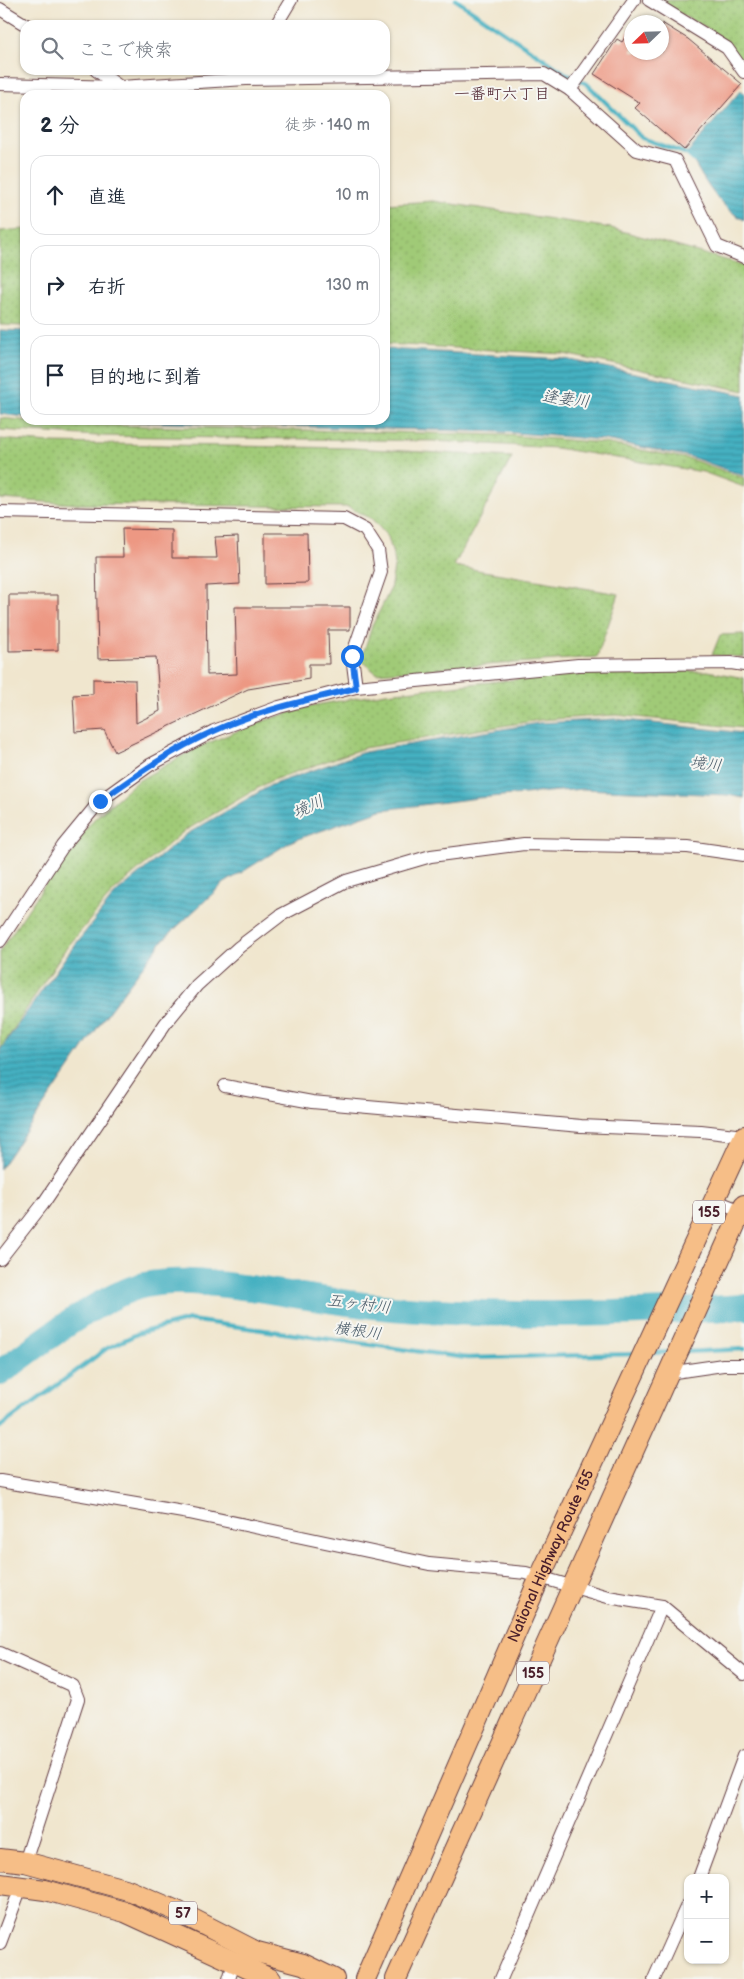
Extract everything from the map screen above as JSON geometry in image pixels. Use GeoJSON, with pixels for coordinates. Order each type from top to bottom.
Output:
{"type":"FeatureCollection","features":[{"type":"Feature","properties":{"kind":"main road","name":"National Highway Route 155"},"geometry":{"type":"LineString","coordinates":[[365,1979],[540,1577],[744,1136]]}},
{"type":"Feature","properties":{"kind":"main road","name":"155"},"geometry":{"type":"LineString","coordinates":[[396,1979],[743,1209]]}},
{"type":"Feature","properties":{"kind":"main road","name":"57"},"geometry":{"type":"LineString","coordinates":[[0,1859],[25,1862],[128,1890],[178,1911],[257,1952],[303,1964],[334,1979]]}},
{"type":"Feature","properties":{"kind":"main road","name":"57"},"geometry":{"type":"LineString","coordinates":[[0,1884],[45,1890],[77,1897],[125,1912],[232,1971],[272,1979]]}},
{"type":"Feature","properties":{"kind":"street"},"geometry":{"type":"LineString","coordinates":[[279,20],[291,0]]}},
{"type":"Feature","properties":{"kind":"street"},"geometry":{"type":"LineString","coordinates":[[571,89],[634,0]]}},
{"type":"Feature","properties":{"kind":"street"},"geometry":{"type":"LineString","coordinates":[[649,0],[727,48],[744,72]]}},
{"type":"Feature","properties":{"kind":"street"},"geometry":{"type":"LineString","coordinates":[[0,9],[20,21]]}},
{"type":"Feature","properties":{"kind":"street"},"geometry":{"type":"LineString","coordinates":[[390,74],[544,74],[571,89],[637,150],[675,160],[717,246],[744,257]]}},
{"type":"Feature","properties":{"kind":"street"},"geometry":{"type":"LineString","coordinates":[[103,75],[120,88]]}},
{"type":"Feature","properties":{"kind":"street"},"geometry":{"type":"LineString","coordinates":[[0,84],[120,88],[240,75]]}},
{"type":"Feature","properties":{"kind":"street"},"geometry":{"type":"LineString","coordinates":[[0,512],[344,519],[365,530],[378,550],[381,572],[352,656],[356,688]]}},
{"type":"Feature","properties":{"kind":"street"},"geometry":{"type":"LineString","coordinates":[[0,941],[63,846],[100,801],[150,766],[214,731],[279,707],[356,688],[578,665],[738,664],[744,671]]}},
{"type":"Feature","properties":{"kind":"street"},"geometry":{"type":"LineString","coordinates":[[0,1259],[43,1204],[165,1024],[197,985],[239,947],[290,911],[346,881],[431,856],[524,844],[688,847],[744,855]]}},
{"type":"Feature","properties":{"kind":"street"},"geometry":{"type":"LineString","coordinates":[[225,1086],[312,1102],[581,1126],[701,1131],[744,1136]]}},
{"type":"Feature","properties":{"kind":"street"},"geometry":{"type":"LineString","coordinates":[[714,1200],[743,1209]]}},
{"type":"Feature","properties":{"kind":"street"},"geometry":{"type":"LineString","coordinates":[[669,1370],[744,1365]]}},
{"type":"Feature","properties":{"kind":"street"},"geometry":{"type":"LineString","coordinates":[[0,1481],[189,1513],[429,1564],[526,1573],[608,1597],[662,1606],[744,1674]]}},
{"type":"Feature","properties":{"kind":"street"},"geometry":{"type":"LineString","coordinates":[[501,1979],[662,1606]]}},
{"type":"Feature","properties":{"kind":"street"},"geometry":{"type":"LineString","coordinates":[[0,1653],[73,1686],[78,1699],[25,1862]]}},
{"type":"Feature","properties":{"kind":"street"},"geometry":{"type":"LineString","coordinates":[[700,1874],[744,1756]]}},
{"type":"Feature","properties":{"kind":"street"},"geometry":{"type":"LineString","coordinates":[[0,1943],[21,1887]]}},
{"type":"Feature","properties":{"kind":"street"},"geometry":{"type":"LineString","coordinates":[[654,1979],[684,1912]]}},
{"type":"Feature","properties":{"kind":"green space"},"geometry":{"type":"Polygon","coordinates":[[[654,0],[744,0],[744,69],[729,45],[715,33],[654,0]]]}},
{"type":"Feature","properties":{"kind":"green space"},"geometry":{"type":"Polygon","coordinates":[[[433,201],[611,228],[744,265],[744,391],[564,354],[390,344],[390,204],[433,201]]]}},
{"type":"Feature","properties":{"kind":"green space"},"geometry":{"type":"Polygon","coordinates":[[[20,229],[20,326],[0,325],[0,231],[20,229]]]}},
{"type":"Feature","properties":{"kind":"green space"},"geometry":{"type":"Polygon","coordinates":[[[0,418],[20,420],[20,425],[103,425],[505,435],[604,443],[690,459],[744,478],[744,487],[703,472],[556,448],[433,441],[98,436],[0,430],[0,418]]]}},
{"type":"Feature","properties":{"kind":"green space"},"geometry":{"type":"Polygon","coordinates":[[[0,439],[50,443],[352,448],[512,457],[454,566],[619,594],[597,657],[376,673],[361,660],[372,626],[390,590],[395,562],[388,537],[372,519],[348,507],[76,504],[0,499],[0,439]]]}},
{"type":"Feature","properties":{"kind":"green space"},"geometry":{"type":"Polygon","coordinates":[[[744,634],[744,657],[712,655],[720,635],[744,634]]]}},
{"type":"Feature","properties":{"kind":"green space"},"geometry":{"type":"Polygon","coordinates":[[[708,671],[744,678],[744,728],[616,715],[540,720],[364,748],[270,781],[183,832],[114,891],[64,951],[0,1050],[0,951],[58,865],[94,819],[136,782],[196,748],[257,723],[310,706],[386,693],[585,672],[708,671]]]}},
{"type":"Feature","properties":{"kind":"water"},"geometry":{"type":"Polygon","coordinates":[[[741,90],[744,95],[744,220],[734,214],[718,199],[688,152],[741,90]]]}},
{"type":"Feature","properties":{"kind":"water"},"geometry":{"type":"Polygon","coordinates":[[[0,330],[20,331],[20,416],[0,414],[0,330]]]}},
{"type":"Feature","properties":{"kind":"water","name":"逢妻川"},"geometry":{"type":"Polygon","coordinates":[[[390,349],[565,359],[744,395],[744,476],[691,457],[605,440],[503,432],[247,425],[390,425],[390,349]]]}},
{"type":"Feature","properties":{"kind":"water","name":"境川"},"geometry":{"type":"Polygon","coordinates":[[[616,719],[744,733],[744,798],[728,795],[583,789],[478,798],[381,810],[292,841],[223,884],[163,940],[109,1011],[0,1169],[0,1050],[67,955],[116,893],[187,834],[271,785],[364,752],[539,723],[616,719]]]}},
{"type":"Feature","properties":{"kind":"building"},"geometry":{"type":"Polygon","coordinates":[[[669,27],[688,39],[742,84],[684,150],[635,108],[640,103],[594,74],[617,39],[622,42],[624,39],[624,60],[669,60],[669,27]]]}},
{"type":"Feature","properties":{"kind":"building"},"geometry":{"type":"Polygon","coordinates":[[[122,529],[172,530],[172,558],[217,558],[215,537],[238,536],[240,584],[206,586],[207,675],[237,674],[235,607],[350,607],[350,630],[328,630],[329,664],[309,664],[309,679],[248,689],[115,752],[104,730],[75,732],[73,695],[93,694],[93,679],[135,680],[136,723],[160,711],[156,657],[98,659],[96,557],[123,557],[122,529]]]}},
{"type":"Feature","properties":{"kind":"building"},"geometry":{"type":"Polygon","coordinates":[[[265,533],[307,533],[308,583],[265,584],[265,533]]]}},
{"type":"Feature","properties":{"kind":"building"},"geometry":{"type":"Polygon","coordinates":[[[9,595],[58,595],[58,650],[9,651],[9,595]]]}},
{"type":"Feature","properties":{"kind":"waterway"},"geometry":{"type":"LineString","coordinates":[[456,0],[565,73],[587,84],[642,138],[687,154],[695,161]]}},
{"type":"Feature","properties":{"kind":"waterway","name":"五ヶ村川"},"geometry":{"type":"LineString","coordinates":[[0,1373],[70,1322],[90,1310],[128,1290],[158,1283],[211,1283],[338,1302],[480,1313],[568,1314],[744,1307]]}},
{"type":"Feature","properties":{"kind":"waterway","name":"横根川"},"geometry":{"type":"LineString","coordinates":[[0,1427],[106,1349],[139,1333],[190,1320],[467,1358],[637,1354]]}},
{"type":"Feature","properties":{"kind":"waterway","name":"横根川"},"geometry":{"type":"LineString","coordinates":[[685,1352],[744,1349]]}},
{"type":"Feature","properties":{"kind":"waterway","name":"横根川"},"geometry":{"type":"LineString","coordinates":[[650,1353],[672,1352]]}},
{"type":"Feature","properties":{"kind":"district","name":"一番町六丁目"},"geometry":{"type":"Point","coordinates":[502,93]}},
{"type":"Feature","properties":{"kind":"route"},"geometry":{"type":"LineString","coordinates":[[100,801],[150,766],[214,731],[279,707],[356,688],[352,656]]}}]}
